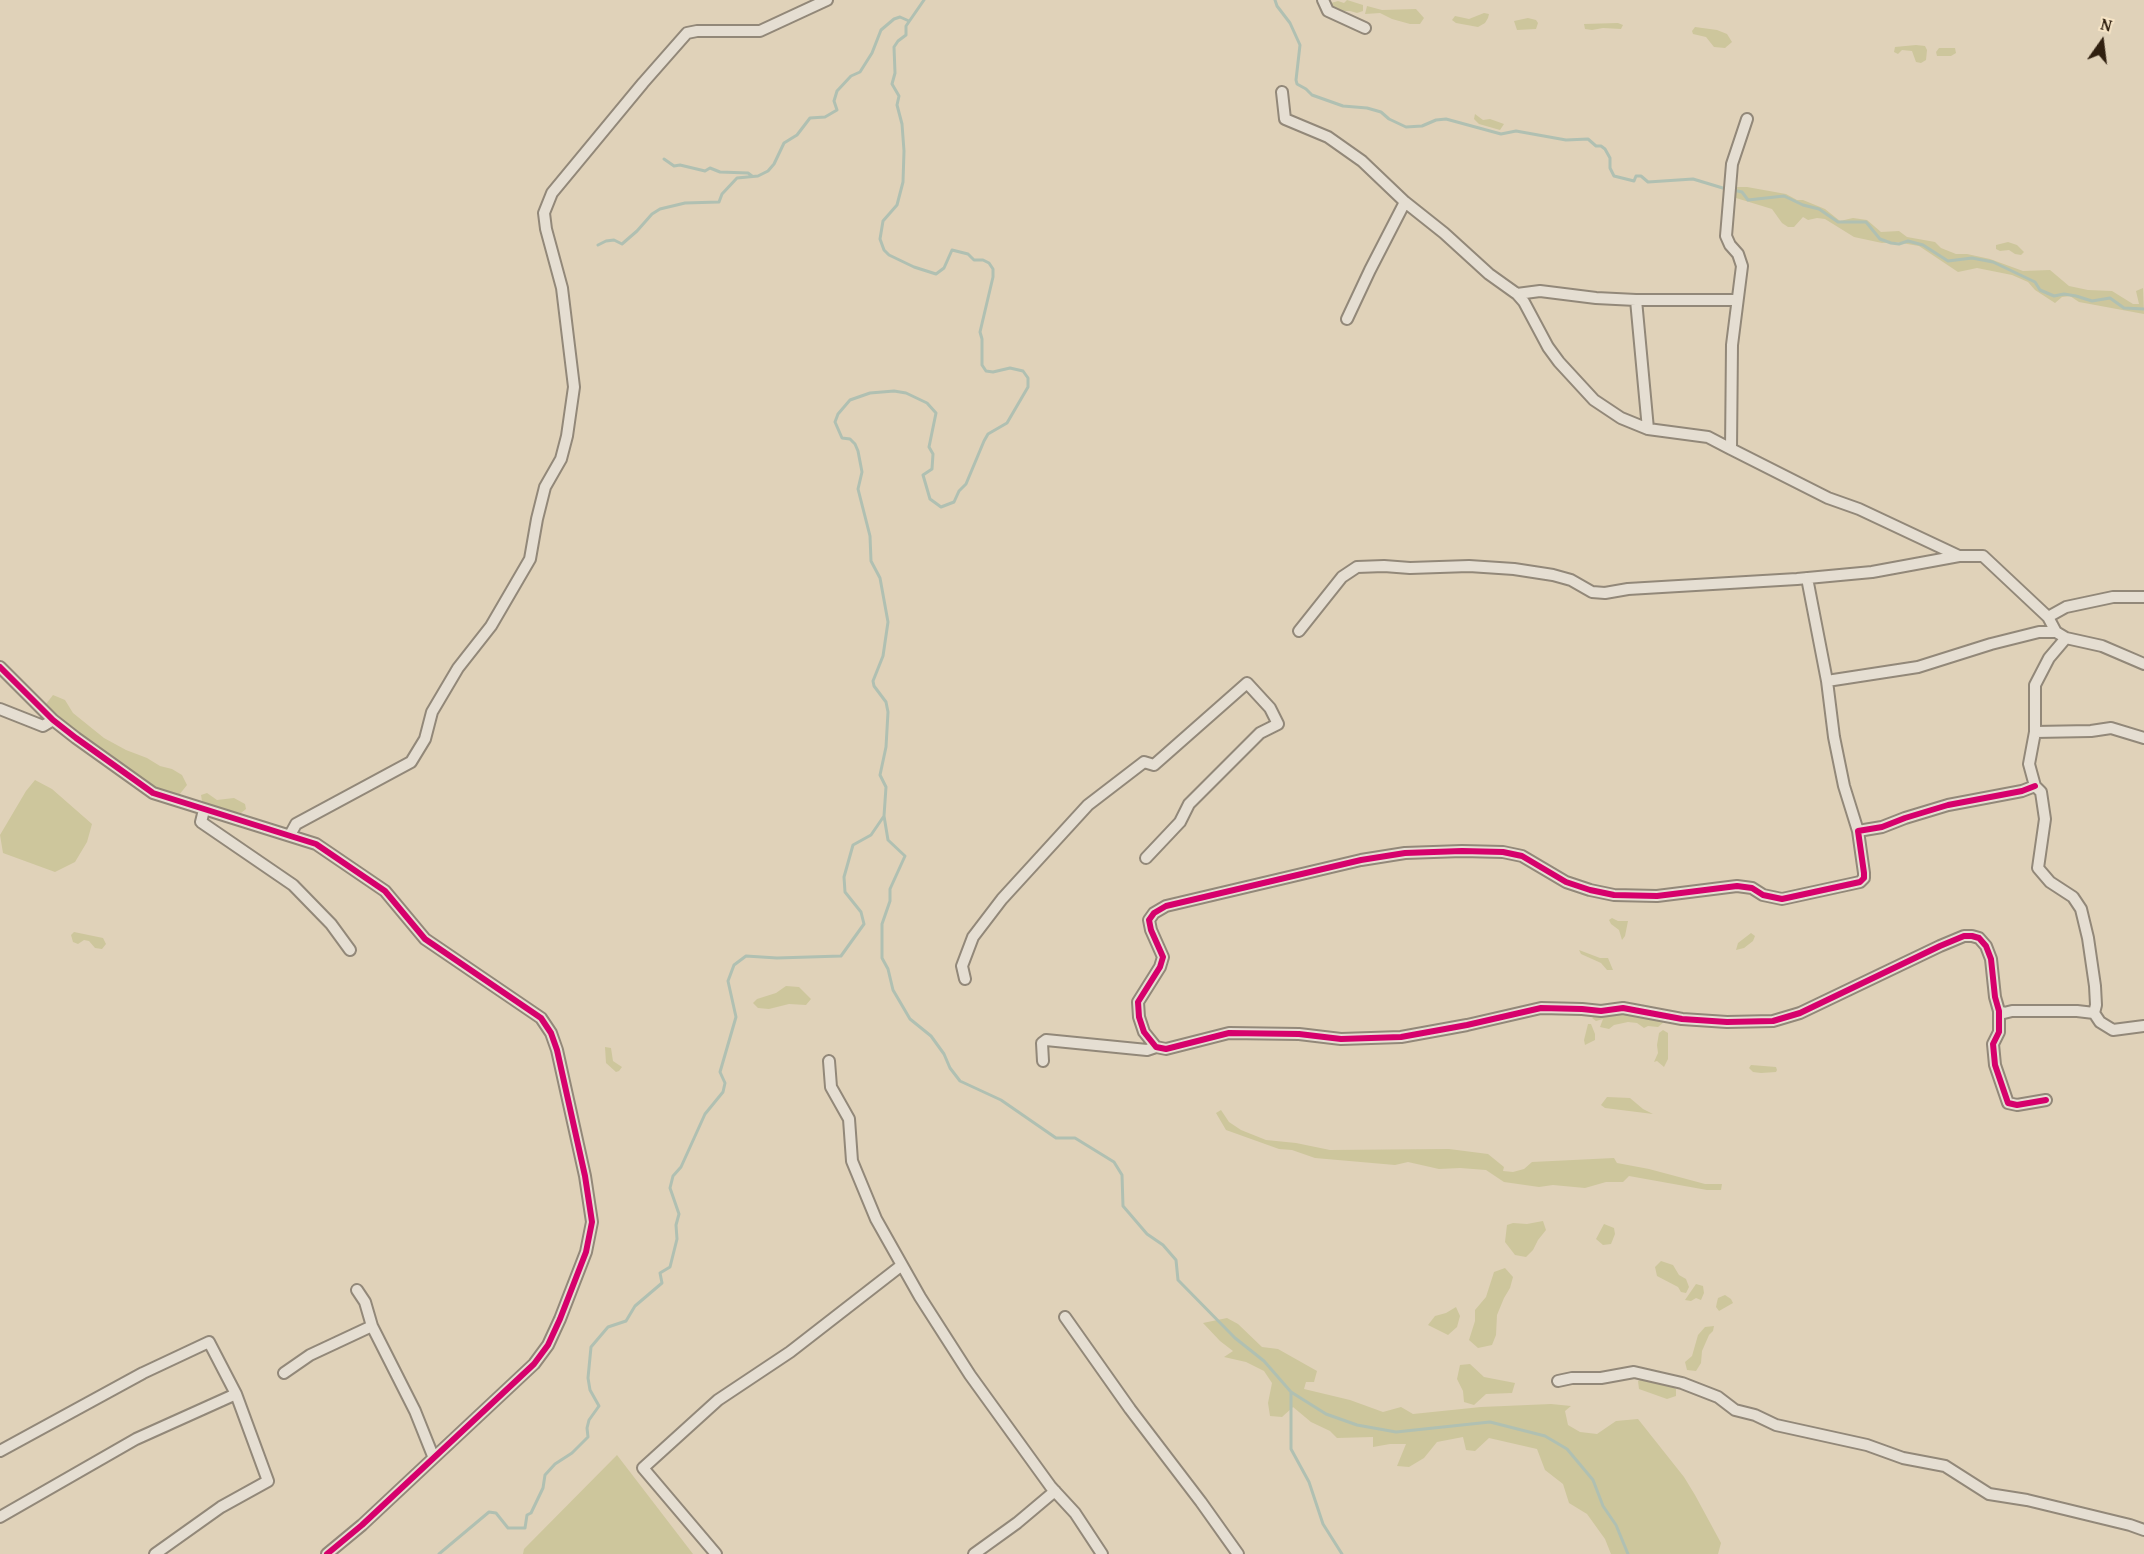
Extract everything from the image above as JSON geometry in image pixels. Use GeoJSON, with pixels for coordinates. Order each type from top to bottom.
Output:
{"type":"FeatureCollection","features":[{"type":"Feature","properties":{"kind":"street"},"geometry":{"type":"LineString","coordinates":[[290,835],[296,824],[411,762],[425,739],[432,712],[458,668],[491,626],[530,559],[545,487],[561,459],[567,436],[574,387],[562,288],[544,213],[552,193],[687,33],[760,31],[827,0]]}},
{"type":"Feature","properties":{"kind":"street"},"geometry":{"type":"LineString","coordinates":[[1323,0],[1328,11],[1365,28]]}},
{"type":"Feature","properties":{"kind":"street"},"geometry":{"type":"LineString","coordinates":[[1282,92],[1285,119],[1328,137],[1362,161],[1405,202],[1444,233],[1489,274],[1516,294],[1524,302],[1548,347],[1575,381],[1594,400],[1621,418],[1648,429],[1708,437],[1828,498],[1859,509],[1959,556]]}},
{"type":"Feature","properties":{"kind":"street"},"geometry":{"type":"LineString","coordinates":[[1731,449],[1732,345],[1742,266],[1738,254],[1726,236],[1734,155],[1747,119]]}},
{"type":"Feature","properties":{"kind":"street"},"geometry":{"type":"LineString","coordinates":[[1347,319],[1405,202]]}},
{"type":"Feature","properties":{"kind":"street"},"geometry":{"type":"LineString","coordinates":[[1516,294],[1540,291],[1636,300],[1737,300]]}},
{"type":"Feature","properties":{"kind":"street"},"geometry":{"type":"LineString","coordinates":[[1636,300],[1648,429]]}},
{"type":"Feature","properties":{"kind":"street"},"geometry":{"type":"LineString","coordinates":[[1299,631],[1342,577],[1357,567],[1469,566],[1514,569],[1553,575],[1571,580],[1592,592],[1605,593],[1628,589],[1872,572],[1959,556],[1983,556],[2048,617],[2056,632],[2066,638],[2102,646],[2144,664]]}},
{"type":"Feature","properties":{"kind":"street"},"geometry":{"type":"LineString","coordinates":[[1156,1047],[1144,1032],[1139,1017],[1138,1002],[1161,967],[1162,957],[1149,920],[1154,913],[1166,906],[1361,860],[1405,853],[1503,852],[1522,856],[1566,882],[1590,890],[1614,895],[1657,897],[1737,886],[1752,888],[1763,895],[1782,899],[1860,882],[1864,873],[1858,831],[1840,767],[1827,681],[1807,578]]}},
{"type":"Feature","properties":{"kind":"street"},"geometry":{"type":"LineString","coordinates":[[2048,617],[2066,608],[2113,597],[2144,597]]}},
{"type":"Feature","properties":{"kind":"street"},"geometry":{"type":"LineString","coordinates":[[1827,681],[1918,667],[1991,644],[2039,632],[2056,632]]}},
{"type":"Feature","properties":{"kind":"street"},"geometry":{"type":"LineString","coordinates":[[2066,638],[2049,658],[2035,685],[2035,732],[2029,764],[2035,786],[2041,792],[2045,819],[2037,868],[2050,882],[2073,897],[2081,909],[2096,986],[2094,1013],[2100,1022],[2113,1030],[2144,1026]]}},
{"type":"Feature","properties":{"kind":"street"},"geometry":{"type":"LineString","coordinates":[[0,667],[54,720],[103,759],[153,793],[316,844],[385,891],[425,939],[541,1018],[551,1033],[572,1110],[592,1222],[586,1252],[577,1278],[548,1345],[534,1364],[433,1456],[362,1525],[327,1554]]}},
{"type":"Feature","properties":{"kind":"street"},"geometry":{"type":"LineString","coordinates":[[965,979],[962,966],[973,937],[1002,899],[1088,805],[1144,762],[1155,765],[1247,683],[1270,708],[1278,724],[1260,733],[1189,804],[1180,822],[1146,858]]}},
{"type":"Feature","properties":{"kind":"street"},"geometry":{"type":"LineString","coordinates":[[0,709],[43,726],[54,720]]}},
{"type":"Feature","properties":{"kind":"street"},"geometry":{"type":"LineString","coordinates":[[2035,732],[2091,731],[2110,728],[2144,738]]}},
{"type":"Feature","properties":{"kind":"street"},"geometry":{"type":"LineString","coordinates":[[1858,831],[1882,827],[1948,806],[2022,791],[2035,786]]}},
{"type":"Feature","properties":{"kind":"street"},"geometry":{"type":"LineString","coordinates":[[204,810],[201,822],[293,885],[331,924],[350,950]]}},
{"type":"Feature","properties":{"kind":"street"},"geometry":{"type":"LineString","coordinates":[[1043,1061],[1042,1043],[1046,1040],[1148,1050],[1156,1047],[1166,1049],[1229,1033],[1290,1033],[1341,1039],[1401,1037],[1541,1008],[1582,1008],[1601,1011],[1623,1008],[1682,1019],[1727,1022],[1773,1021],[1800,1013],[1964,936],[1979,938],[1986,946],[1991,959],[1995,997],[1999,1011],[1999,1032],[1993,1044],[1995,1065],[2008,1103],[2017,1105],[2046,1100]]}},
{"type":"Feature","properties":{"kind":"street"},"geometry":{"type":"LineString","coordinates":[[1999,1011],[2004,1013],[2052,1010],[2094,1013]]}},
{"type":"Feature","properties":{"kind":"street"},"geometry":{"type":"LineString","coordinates":[[829,1061],[831,1088],[849,1119],[852,1161],[876,1219],[920,1297],[970,1375],[1055,1491],[1075,1513],[1102,1554]]}},
{"type":"Feature","properties":{"kind":"street"},"geometry":{"type":"LineString","coordinates":[[716,1554],[643,1468],[717,1400],[790,1352],[902,1265]]}},
{"type":"Feature","properties":{"kind":"street"},"geometry":{"type":"LineString","coordinates":[[357,1290],[365,1302],[372,1326],[415,1410],[433,1456]]}},
{"type":"Feature","properties":{"kind":"street"},"geometry":{"type":"LineString","coordinates":[[1065,1317],[1238,1554]]}},
{"type":"Feature","properties":{"kind":"street"},"geometry":{"type":"LineString","coordinates":[[284,1373],[310,1355],[372,1326]]}},
{"type":"Feature","properties":{"kind":"street"},"geometry":{"type":"LineString","coordinates":[[0,1451],[143,1373],[209,1342],[236,1394],[268,1481],[221,1507],[155,1554]]}},
{"type":"Feature","properties":{"kind":"street"},"geometry":{"type":"LineString","coordinates":[[1558,1381],[1572,1378],[1600,1378],[1634,1372],[1682,1383],[1718,1397],[1735,1410],[1755,1415],[1776,1425],[1867,1445],[1903,1458],[1945,1466],[1989,1494],[2027,1500],[2144,1530]]}},
{"type":"Feature","properties":{"kind":"street"},"geometry":{"type":"LineString","coordinates":[[0,1517],[136,1439],[236,1394]]}},
{"type":"Feature","properties":{"kind":"street"},"geometry":{"type":"LineString","coordinates":[[974,1554],[1017,1523],[1055,1491]]}},
{"type":"Feature","properties":{"kind":"shaded area"},"geometry":{"type":"Polygon","coordinates":[[[1347,0],[1363,5],[1363,11],[1357,13],[1339,11],[1333,8],[1331,3],[1338,1],[1344,3],[1347,0]]]}},
{"type":"Feature","properties":{"kind":"shaded area"},"geometry":{"type":"Polygon","coordinates":[[[1367,6],[1382,10],[1416,9],[1424,18],[1420,24],[1410,24],[1380,13],[1365,14],[1367,6]]]}},
{"type":"Feature","properties":{"kind":"shaded area"},"geometry":{"type":"Polygon","coordinates":[[[1484,13],[1489,14],[1488,18],[1478,27],[1456,23],[1452,20],[1455,16],[1469,19],[1484,13]]]}},
{"type":"Feature","properties":{"kind":"shaded area"},"geometry":{"type":"Polygon","coordinates":[[[1528,18],[1536,20],[1538,23],[1536,29],[1517,30],[1514,21],[1528,18]]]}},
{"type":"Feature","properties":{"kind":"shaded area"},"geometry":{"type":"Polygon","coordinates":[[[1618,23],[1623,25],[1621,29],[1592,30],[1585,29],[1584,24],[1618,23]]]}},
{"type":"Feature","properties":{"kind":"shaded area"},"geometry":{"type":"Polygon","coordinates":[[[1695,27],[1727,34],[1732,42],[1725,48],[1714,47],[1706,37],[1693,34],[1695,27]]]}},
{"type":"Feature","properties":{"kind":"shaded area"},"geometry":{"type":"Polygon","coordinates":[[[1925,46],[1927,50],[1926,60],[1921,63],[1916,62],[1912,51],[1902,50],[1898,54],[1894,52],[1895,47],[1925,46]]]}},
{"type":"Feature","properties":{"kind":"shaded area"},"geometry":{"type":"Polygon","coordinates":[[[1939,48],[1955,48],[1956,53],[1951,56],[1937,56],[1936,52],[1939,48]]]}},
{"type":"Feature","properties":{"kind":"shaded area"},"geometry":{"type":"Polygon","coordinates":[[[1475,114],[1483,120],[1490,119],[1504,124],[1500,130],[1479,124],[1474,119],[1475,114]]]}},
{"type":"Feature","properties":{"kind":"shaded area"},"geometry":{"type":"Polygon","coordinates":[[[1735,187],[1786,194],[1825,209],[1840,221],[1853,218],[1867,220],[1881,232],[1899,231],[1907,237],[1935,242],[1941,248],[1956,254],[1990,259],[2023,271],[2050,270],[2069,286],[2112,291],[2133,304],[2139,304],[2136,291],[2143,288],[2144,314],[2079,302],[2070,296],[2062,297],[2055,303],[2035,290],[2028,282],[2012,275],[1977,268],[1958,272],[1919,246],[1896,242],[1882,243],[1854,237],[1825,219],[1808,220],[1803,217],[1794,227],[1788,227],[1782,223],[1772,209],[1736,198],[1735,187]]]}},
{"type":"Feature","properties":{"kind":"shaded area"},"geometry":{"type":"Polygon","coordinates":[[[2008,242],[2017,245],[2024,252],[2021,255],[2009,250],[1996,249],[1996,245],[2008,242]]]}},
{"type":"Feature","properties":{"kind":"shaded area"},"geometry":{"type":"Polygon","coordinates":[[[53,695],[65,700],[73,713],[104,738],[160,766],[172,769],[182,775],[187,785],[179,795],[160,792],[70,727],[46,704],[53,695]]]}},
{"type":"Feature","properties":{"kind":"shaded area"},"geometry":{"type":"Polygon","coordinates":[[[35,780],[52,789],[92,824],[87,842],[75,862],[55,872],[3,853],[0,835],[35,780]]]}},
{"type":"Feature","properties":{"kind":"shaded area"},"geometry":{"type":"Polygon","coordinates":[[[207,793],[217,800],[234,798],[245,804],[246,809],[241,813],[217,808],[202,801],[201,795],[207,793]]]}},
{"type":"Feature","properties":{"kind":"shaded area"},"geometry":{"type":"Polygon","coordinates":[[[1612,918],[1618,921],[1628,921],[1622,940],[1619,930],[1609,920],[1612,918]]]}},
{"type":"Feature","properties":{"kind":"shaded area"},"geometry":{"type":"Polygon","coordinates":[[[74,932],[103,938],[106,944],[102,949],[95,948],[89,941],[84,940],[78,944],[73,942],[71,935],[74,932]]]}},
{"type":"Feature","properties":{"kind":"shaded area"},"geometry":{"type":"Polygon","coordinates":[[[1751,933],[1755,936],[1753,941],[1744,948],[1736,950],[1738,943],[1751,933]]]}},
{"type":"Feature","properties":{"kind":"shaded area"},"geometry":{"type":"Polygon","coordinates":[[[1579,950],[1600,958],[1608,958],[1613,970],[1607,970],[1601,963],[1581,954],[1579,950]]]}},
{"type":"Feature","properties":{"kind":"shaded area"},"geometry":{"type":"Polygon","coordinates":[[[786,986],[799,987],[811,999],[806,1005],[789,1004],[769,1009],[758,1008],[753,1003],[757,999],[776,993],[786,986]]]}},
{"type":"Feature","properties":{"kind":"shaded area"},"geometry":{"type":"Polygon","coordinates":[[[1616,1013],[1637,1015],[1644,1019],[1659,1019],[1664,1022],[1658,1027],[1644,1028],[1637,1023],[1628,1022],[1614,1025],[1609,1029],[1600,1027],[1603,1019],[1596,1021],[1592,1018],[1616,1013]]]}},
{"type":"Feature","properties":{"kind":"shaded area"},"geometry":{"type":"Polygon","coordinates":[[[1588,1024],[1591,1024],[1595,1040],[1585,1045],[1584,1040],[1588,1024]]]}},
{"type":"Feature","properties":{"kind":"shaded area"},"geometry":{"type":"Polygon","coordinates":[[[1663,1030],[1668,1033],[1668,1059],[1664,1067],[1657,1061],[1654,1062],[1658,1053],[1659,1033],[1663,1030]]]}},
{"type":"Feature","properties":{"kind":"shaded area"},"geometry":{"type":"Polygon","coordinates":[[[605,1047],[611,1048],[613,1061],[622,1067],[619,1071],[616,1072],[606,1063],[605,1047]]]}},
{"type":"Feature","properties":{"kind":"shaded area"},"geometry":{"type":"Polygon","coordinates":[[[1751,1065],[1776,1067],[1777,1070],[1776,1072],[1753,1072],[1749,1068],[1751,1065]]]}},
{"type":"Feature","properties":{"kind":"shaded area"},"geometry":{"type":"Polygon","coordinates":[[[1607,1097],[1630,1098],[1653,1114],[1605,1108],[1601,1105],[1607,1097]]]}},
{"type":"Feature","properties":{"kind":"shaded area"},"geometry":{"type":"Polygon","coordinates":[[[1221,1110],[1229,1122],[1241,1130],[1266,1140],[1330,1150],[1449,1149],[1488,1154],[1504,1167],[1503,1171],[1513,1172],[1524,1169],[1532,1162],[1614,1158],[1617,1163],[1705,1184],[1722,1184],[1721,1190],[1707,1190],[1629,1176],[1623,1182],[1606,1182],[1585,1188],[1553,1185],[1539,1187],[1504,1182],[1486,1170],[1439,1169],[1408,1162],[1395,1165],[1315,1158],[1292,1150],[1279,1149],[1226,1130],[1216,1113],[1221,1110]]]}},
{"type":"Feature","properties":{"kind":"shaded area"},"geometry":{"type":"Polygon","coordinates":[[[1543,1221],[1546,1230],[1533,1250],[1526,1257],[1515,1255],[1505,1242],[1507,1225],[1543,1221]]]}},
{"type":"Feature","properties":{"kind":"shaded area"},"geometry":{"type":"Polygon","coordinates":[[[1604,1224],[1614,1228],[1615,1234],[1611,1244],[1603,1245],[1596,1239],[1604,1224]]]}},
{"type":"Feature","properties":{"kind":"shaded area"},"geometry":{"type":"Polygon","coordinates":[[[1661,1261],[1673,1265],[1679,1275],[1686,1279],[1689,1287],[1686,1293],[1657,1276],[1655,1267],[1661,1261]]]}},
{"type":"Feature","properties":{"kind":"shaded area"},"geometry":{"type":"Polygon","coordinates":[[[1505,1268],[1513,1277],[1497,1315],[1496,1335],[1492,1345],[1478,1348],[1469,1340],[1475,1321],[1475,1310],[1486,1297],[1494,1272],[1505,1268]]]}},
{"type":"Feature","properties":{"kind":"shaded area"},"geometry":{"type":"Polygon","coordinates":[[[1696,1284],[1703,1286],[1704,1293],[1701,1300],[1696,1298],[1691,1301],[1685,1300],[1696,1284]]]}},
{"type":"Feature","properties":{"kind":"shaded area"},"geometry":{"type":"Polygon","coordinates":[[[1725,1295],[1733,1303],[1719,1311],[1716,1307],[1718,1298],[1725,1295]]]}},
{"type":"Feature","properties":{"kind":"shaded area"},"geometry":{"type":"Polygon","coordinates":[[[1456,1307],[1460,1316],[1457,1327],[1448,1335],[1428,1325],[1435,1316],[1456,1307]]]}},
{"type":"Feature","properties":{"kind":"shaded area"},"geometry":{"type":"Polygon","coordinates":[[[1227,1318],[1238,1324],[1262,1347],[1278,1349],[1317,1371],[1314,1382],[1306,1382],[1304,1389],[1350,1400],[1383,1412],[1401,1407],[1413,1414],[1481,1407],[1551,1404],[1571,1406],[1565,1411],[1568,1425],[1580,1432],[1597,1434],[1616,1421],[1638,1419],[1684,1477],[1695,1495],[1721,1543],[1718,1554],[1611,1554],[1605,1539],[1587,1514],[1569,1503],[1563,1484],[1545,1470],[1537,1449],[1489,1438],[1475,1451],[1466,1450],[1463,1437],[1437,1442],[1424,1458],[1409,1467],[1397,1466],[1406,1444],[1373,1447],[1373,1437],[1337,1438],[1330,1431],[1311,1422],[1293,1407],[1282,1417],[1270,1416],[1268,1403],[1272,1383],[1264,1371],[1246,1362],[1224,1357],[1233,1351],[1203,1323],[1227,1318]]]}},
{"type":"Feature","properties":{"kind":"shaded area"},"geometry":{"type":"Polygon","coordinates":[[[1714,1326],[1702,1351],[1701,1363],[1696,1371],[1687,1370],[1685,1362],[1692,1356],[1698,1335],[1705,1327],[1714,1326]]]}},
{"type":"Feature","properties":{"kind":"shaded area"},"geometry":{"type":"Polygon","coordinates":[[[1470,1364],[1484,1377],[1515,1383],[1512,1393],[1486,1394],[1474,1405],[1464,1402],[1463,1391],[1457,1379],[1460,1365],[1470,1364]]]}},
{"type":"Feature","properties":{"kind":"shaded area"},"geometry":{"type":"Polygon","coordinates":[[[1644,1378],[1670,1385],[1676,1389],[1676,1396],[1667,1399],[1639,1389],[1638,1381],[1644,1378]]]}},
{"type":"Feature","properties":{"kind":"shaded area"},"geometry":{"type":"Polygon","coordinates":[[[617,1455],[693,1554],[523,1554],[524,1549],[617,1455]]]}},
{"type":"Feature","properties":{"kind":"waterway"},"geometry":{"type":"LineString","coordinates":[[924,0],[906,26],[906,35],[894,47],[895,73],[892,84],[899,96],[897,105],[902,124],[904,151],[903,182],[897,205],[883,221],[880,239],[884,250],[889,255],[936,274],[944,268],[952,250],[968,254],[974,260],[989,263],[993,269],[993,277],[980,332],[982,365],[986,371],[993,372],[1010,368],[1023,371],[1028,378],[1028,387],[1007,423],[988,434],[966,484],[959,491],[954,502],[941,507],[930,499],[923,475],[932,469],[933,454],[929,447],[936,413],[927,403],[906,393],[894,391],[870,393],[850,400],[838,414],[835,422],[842,438],[850,439],[858,451],[862,472],[858,489],[870,536],[871,561],[880,578],[888,622],[883,656],[873,681],[886,702],[888,712],[886,747],[880,775],[886,787],[884,816],[888,840],[905,856],[890,889],[890,901],[882,924],[882,958],[888,969],[893,990],[910,1019],[931,1036],[960,1081],[1001,1100],[1056,1138],[1075,1138],[1114,1162],[1122,1175],[1123,1206],[1147,1234],[1163,1245],[1176,1260],[1178,1280],[1235,1338],[1264,1361],[1291,1392],[1326,1414],[1357,1425],[1396,1432],[1490,1422],[1545,1436],[1567,1449],[1593,1480],[1603,1506],[1616,1525],[1628,1554]]}},
{"type":"Feature","properties":{"kind":"waterway"},"geometry":{"type":"LineString","coordinates":[[1275,0],[1290,23],[1300,45],[1297,84],[1312,95],[1343,106],[1381,112],[1389,119],[1406,127],[1422,126],[1436,120],[1446,119],[1501,134],[1516,131],[1566,140],[1588,139],[1596,146],[1605,149],[1610,158],[1610,168],[1614,176],[1634,181],[1636,176],[1641,176],[1648,182],[1693,179],[1726,189]]}},
{"type":"Feature","properties":{"kind":"waterway"},"geometry":{"type":"LineString","coordinates":[[598,245],[614,240],[622,244],[660,209],[685,203],[719,202],[722,194],[737,178],[758,176],[768,171],[784,143],[797,135],[810,118],[825,117],[837,110],[834,101],[837,91],[851,76],[860,72],[872,53],[881,30],[900,17],[909,21]]}},
{"type":"Feature","properties":{"kind":"waterway"},"geometry":{"type":"LineString","coordinates":[[664,159],[674,166],[680,165],[705,171],[710,168],[720,172],[748,173],[752,176]]}},
{"type":"Feature","properties":{"kind":"waterway"},"geometry":{"type":"LineString","coordinates":[[1733,190],[1742,192],[1748,200],[1784,196],[1803,205],[1819,209],[1838,222],[1866,222],[1880,239],[1891,243],[1899,244],[1908,241],[1923,245],[1948,261],[1972,258],[1993,262],[2035,282],[2040,290],[2054,296],[2064,294],[2092,301],[2110,298],[2124,308],[2144,309]]}},
{"type":"Feature","properties":{"kind":"waterway"},"geometry":{"type":"LineString","coordinates":[[439,1554],[489,1512],[496,1513],[508,1528],[525,1528],[527,1515],[531,1513],[543,1488],[545,1475],[588,1437],[589,1420],[599,1406],[590,1390],[588,1378],[591,1347],[608,1327],[626,1321],[635,1306],[662,1283],[660,1273],[670,1267],[677,1239],[676,1225],[679,1214],[670,1188],[673,1176],[681,1167],[705,1114],[723,1092],[725,1083],[720,1072],[736,1017],[728,981],[734,965],[746,956],[777,958],[841,956],[864,924],[861,912],[845,892],[844,877],[853,845],[871,835],[884,816]]}},
{"type":"Feature","properties":{"kind":"waterway"},"geometry":{"type":"LineString","coordinates":[[1291,1392],[1291,1449],[1309,1482],[1323,1524],[1342,1554]]}},
{"type":"Feature","properties":{"kind":"cycle path"},"geometry":{"type":"LineString","coordinates":[[0,667],[53,720],[153,793],[316,844],[385,891],[425,939],[541,1018],[551,1033],[557,1050],[585,1176],[592,1222],[586,1252],[560,1319],[548,1345],[534,1364],[362,1525],[327,1554]]}},
{"type":"Feature","properties":{"kind":"cycle path"},"geometry":{"type":"LineString","coordinates":[[2035,786],[2022,791],[1948,805],[1882,827],[1858,831],[1864,873],[1864,878],[1860,882],[1782,899],[1763,895],[1752,888],[1737,886],[1657,896],[1614,895],[1566,882],[1522,856],[1503,852],[1462,851],[1405,853],[1361,860],[1166,906],[1154,913],[1149,920],[1163,957],[1160,967],[1138,1002],[1139,1017],[1144,1032],[1156,1047],[1166,1049],[1229,1033],[1299,1034],[1341,1039],[1401,1037],[1541,1008],[1601,1011],[1623,1008],[1682,1019],[1727,1022],[1773,1021],[1800,1013],[1940,946],[1964,936],[1972,936],[1979,938],[1986,946],[1991,959],[1995,997],[1999,1011],[1999,1032],[1993,1044],[1995,1065],[2008,1103],[2017,1105],[2046,1100]]}}]}
